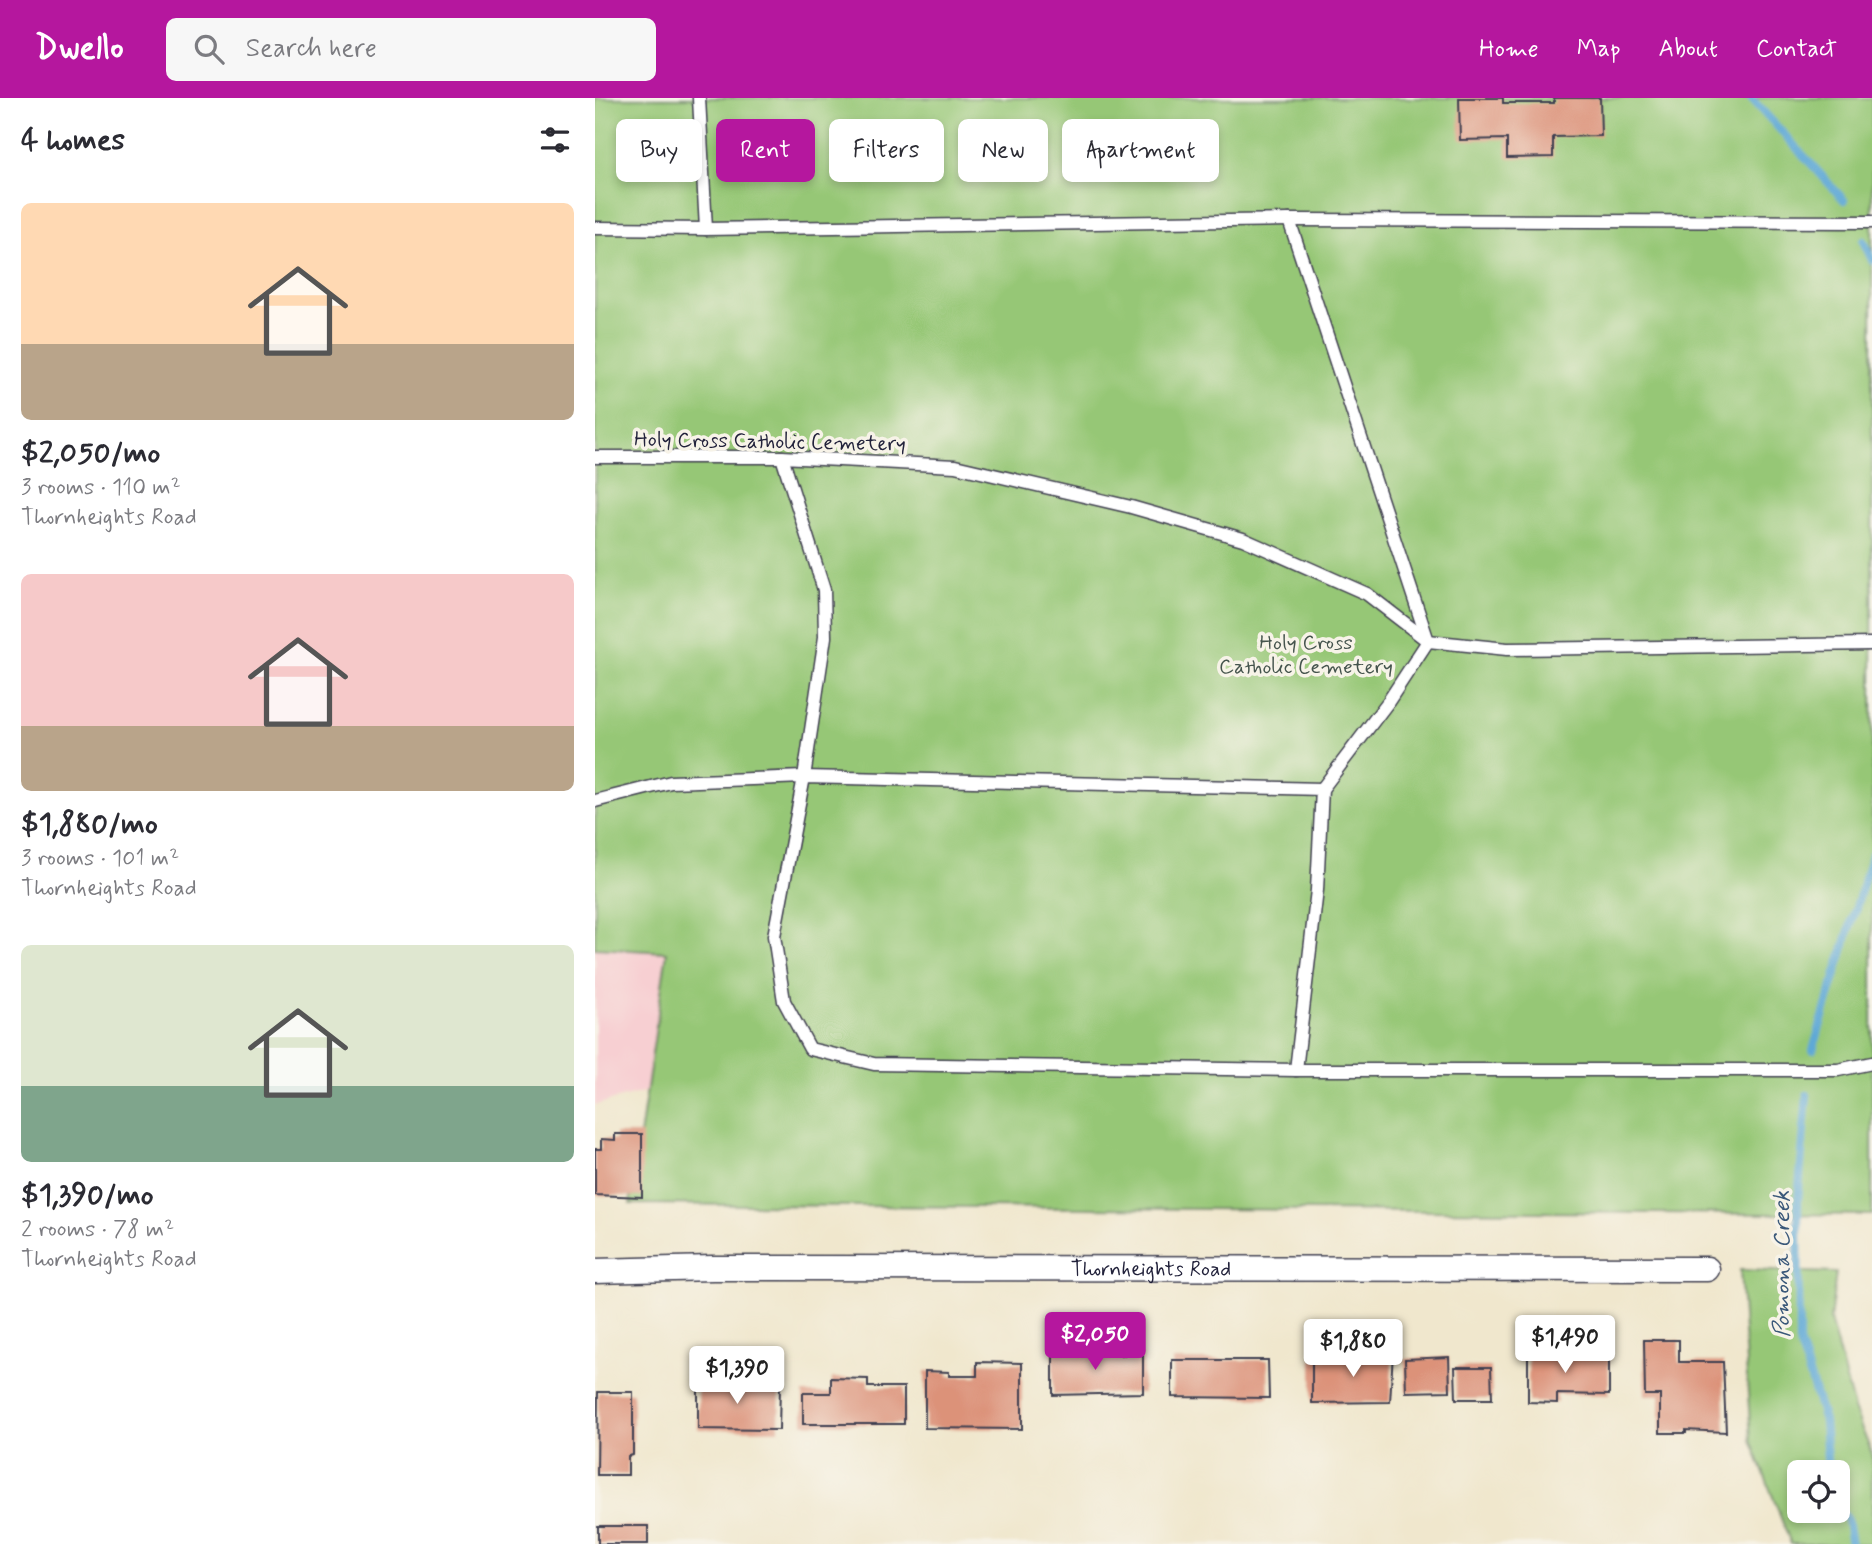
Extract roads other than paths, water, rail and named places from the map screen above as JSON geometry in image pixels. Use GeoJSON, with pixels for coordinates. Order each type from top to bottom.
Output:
{"type":"FeatureCollection","features":[{"type":"Feature","properties":{"kind":"street","name":"Thornheights Road"},"geometry":{"type":"LineString","coordinates":[[595,1271],[769,1268],[1707,1269]]}},
{"type":"Feature","properties":{"kind":"lane"},"geometry":{"type":"LineString","coordinates":[[699,98],[706,229]]}},
{"type":"Feature","properties":{"kind":"lane"},"geometry":{"type":"LineString","coordinates":[[1289,220],[1428,641]]}},
{"type":"Feature","properties":{"kind":"lane"},"geometry":{"type":"LineString","coordinates":[[595,228],[706,229],[1289,220],[1872,222]]}},
{"type":"Feature","properties":{"kind":"lane","name":"Holy Cross Catholic Cemetery"},"geometry":{"type":"LineString","coordinates":[[595,457],[782,457],[955,467],[1131,507],[1243,539],[1367,594],[1428,641]]}},
{"type":"Feature","properties":{"kind":"lane"},"geometry":{"type":"LineString","coordinates":[[782,457],[824,590],[825,638],[804,776],[774,936],[784,1001],[810,1049],[874,1064],[1296,1070],[1838,1070],[1872,1063]]}},
{"type":"Feature","properties":{"kind":"lane"},"geometry":{"type":"LineString","coordinates":[[1428,641],[1507,649],[1872,644]]}},
{"type":"Feature","properties":{"kind":"lane"},"geometry":{"type":"LineString","coordinates":[[1296,1070],[1317,890],[1322,789],[1388,702],[1428,641]]}},
{"type":"Feature","properties":{"kind":"lane"},"geometry":{"type":"LineString","coordinates":[[595,801],[671,782],[804,776],[1322,789]]}},
{"type":"Feature","properties":{"kind":"waterway","name":"Pomona Creek"},"geometry":{"type":"LineString","coordinates":[[1751,98],[1844,200]]}},
{"type":"Feature","properties":{"kind":"waterway","name":"Pomona Creek"},"geometry":{"type":"LineString","coordinates":[[1863,241],[1872,260]]}},
{"type":"Feature","properties":{"kind":"waterway","name":"Pomona Creek"},"geometry":{"type":"LineString","coordinates":[[1813,1050],[1872,854]]}},
{"type":"Feature","properties":{"kind":"waterway","name":"Pomona Creek"},"geometry":{"type":"LineString","coordinates":[[1807,1095],[1798,1200],[1799,1342],[1824,1421],[1827,1460]]}},
{"type":"Feature","properties":{"kind":"waterway","name":"Pomona Creek"},"geometry":{"type":"LineString","coordinates":[[1848,1523],[1851,1544]]}}]}
